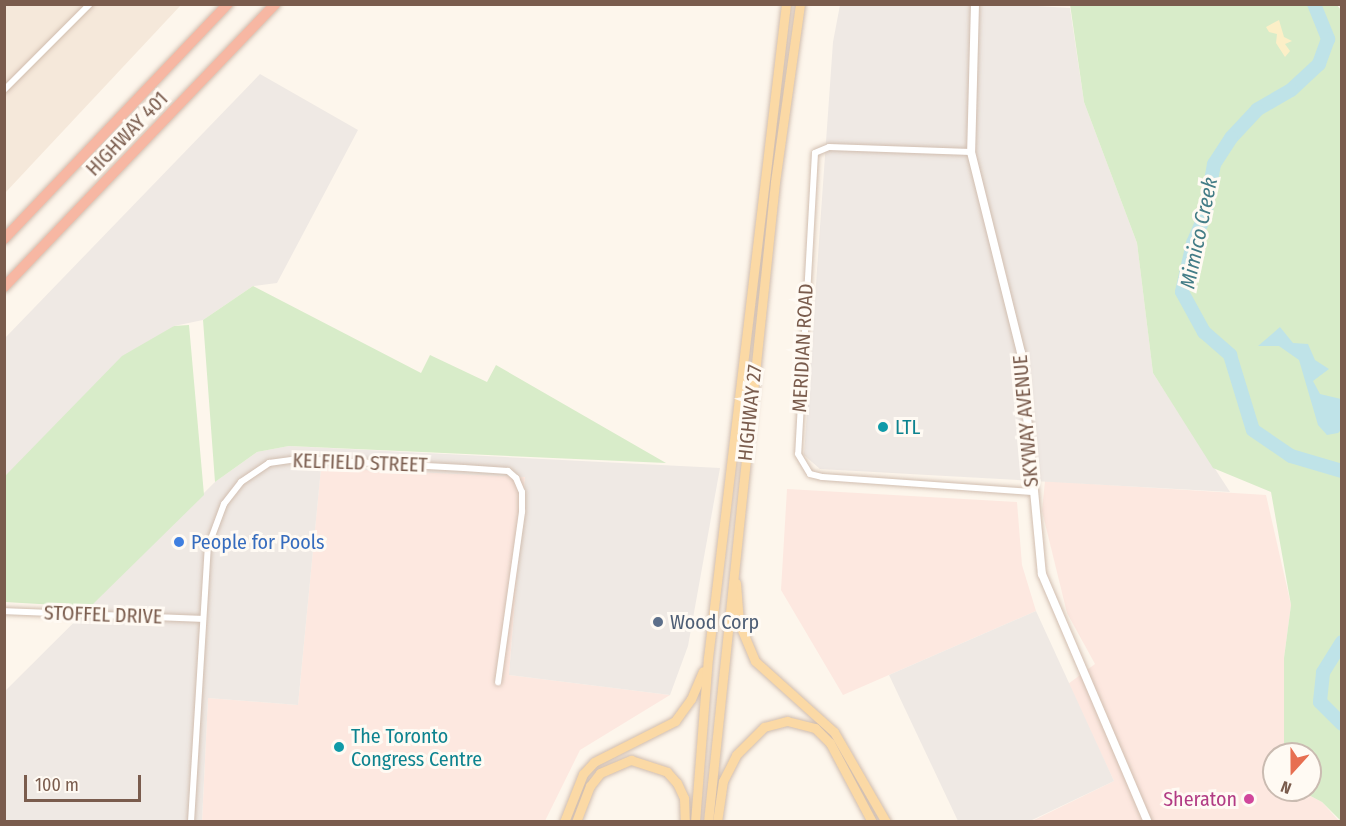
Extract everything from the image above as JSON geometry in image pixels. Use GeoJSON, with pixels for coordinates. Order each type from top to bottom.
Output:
{"type":"FeatureCollection","features":[{"type":"Feature","properties":{"kind":"highway","name":"HIGHWAY 401"},"geometry":{"type":"LineString","coordinates":[[4,239],[228,4]]}},
{"type":"Feature","properties":{"kind":"highway","name":"HIGHWAY 401"},"geometry":{"type":"LineString","coordinates":[[4,287],[275,4]]}},
{"type":"Feature","properties":{"kind":"main road","name":"HIGHWAY 27"},"geometry":{"type":"LineString","coordinates":[[695,822],[708,658],[786,4]]}},
{"type":"Feature","properties":{"kind":"main road","name":"HIGHWAY 27"},"geometry":{"type":"LineString","coordinates":[[708,822],[775,182],[800,4]]}},
{"type":"Feature","properties":{"kind":"main road"},"geometry":{"type":"LineString","coordinates":[[734,568],[739,623],[748,650],[764,670],[834,732],[886,822]]}},
{"type":"Feature","properties":{"kind":"main road"},"geometry":{"type":"LineString","coordinates":[[564,822],[583,774],[594,762],[662,731],[684,712],[708,658]]}},
{"type":"Feature","properties":{"kind":"main road"},"geometry":{"type":"LineString","coordinates":[[717,822],[723,781],[736,754],[764,727],[787,721],[815,728],[830,743],[872,822]]}},
{"type":"Feature","properties":{"kind":"main road"},"geometry":{"type":"LineString","coordinates":[[576,822],[590,786],[600,773],[630,760],[667,772],[677,783],[684,798],[685,822]]}},
{"type":"Feature","properties":{"kind":"street"},"geometry":{"type":"LineString","coordinates":[[4,90],[90,4]]}},
{"type":"Feature","properties":{"kind":"street","name":"SKYWAY AVENUE"},"geometry":{"type":"LineString","coordinates":[[975,4],[971,152],[1022,353],[1032,492],[1042,574],[1148,822]]}},
{"type":"Feature","properties":{"kind":"street","name":"MERIDIAN ROAD"},"geometry":{"type":"LineString","coordinates":[[971,152],[829,147],[815,153],[798,454],[810,474],[822,477],[1032,492]]}},
{"type":"Feature","properties":{"kind":"street","name":"KELFIELD STREET"},"geometry":{"type":"LineString","coordinates":[[191,822],[208,547],[216,518],[241,482],[269,463],[307,460],[508,471],[519,485],[523,501],[498,682]]}},
{"type":"Feature","properties":{"kind":"street","name":"STOFFEL DRIVE"},"geometry":{"type":"LineString","coordinates":[[4,611],[202,620]]}},
{"type":"Feature","properties":{"kind":"shaded area"},"geometry":{"type":"Polygon","coordinates":[[[1004,4],[1070,8],[1084,102],[1137,243],[1153,373],[1230,492],[820,469],[804,455],[833,42],[840,5],[1004,4]]]}},
{"type":"Feature","properties":{"kind":"shaded area"},"geometry":{"type":"Polygon","coordinates":[[[5,5],[181,5],[5,193],[5,5]]]}},
{"type":"Feature","properties":{"kind":"shaded area"},"geometry":{"type":"Polygon","coordinates":[[[260,74],[358,130],[277,283],[253,286],[203,320],[174,326],[5,476],[5,338],[260,74]]]}},
{"type":"Feature","properties":{"kind":"shaded area"},"geometry":{"type":"Polygon","coordinates":[[[289,446],[720,468],[688,646],[670,695],[509,675],[525,477],[321,468],[298,705],[208,698],[202,821],[5,822],[5,691],[215,482],[257,452],[289,446]]]}},
{"type":"Feature","properties":{"kind":"shaded area"},"geometry":{"type":"Polygon","coordinates":[[[321,467],[525,477],[509,675],[670,695],[580,750],[545,821],[202,822],[208,698],[298,705],[321,467]]]}},
{"type":"Feature","properties":{"kind":"shaded area"},"geometry":{"type":"Polygon","coordinates":[[[1045,481],[1266,495],[1291,605],[1284,658],[1284,742],[1262,742],[1262,802],[1322,802],[1339,821],[1030,822],[1114,781],[1068,684],[1095,664],[1067,613],[1042,511],[1045,481]]]}},
{"type":"Feature","properties":{"kind":"shaded area"},"geometry":{"type":"Polygon","coordinates":[[[787,489],[1017,502],[1022,565],[1036,611],[843,695],[781,590],[787,489]]]}},
{"type":"Feature","properties":{"kind":"shaded area"},"geometry":{"type":"Polygon","coordinates":[[[1036,611],[1114,781],[1030,821],[958,821],[889,675],[1036,611]]]}},
{"type":"Feature","properties":{"kind":"green space"},"geometry":{"type":"Polygon","coordinates":[[[1070,4],[1336,4],[1341,10],[1341,821],[1322,802],[1322,742],[1284,742],[1284,658],[1291,605],[1271,492],[1213,468],[1153,373],[1137,243],[1084,102],[1070,4]]]}},
{"type":"Feature","properties":{"kind":"green space"},"geometry":{"type":"Polygon","coordinates":[[[253,286],[421,373],[430,355],[487,382],[496,365],[666,463],[289,446],[257,452],[215,482],[203,320],[253,286]]]}},
{"type":"Feature","properties":{"kind":"green space"},"geometry":{"type":"Polygon","coordinates":[[[189,325],[204,495],[90,607],[5,602],[5,476],[122,356],[174,326],[189,325]]]}},
{"type":"Feature","properties":{"kind":"sand"},"geometry":{"type":"Polygon","coordinates":[[[1279,20],[1284,37],[1292,41],[1285,44],[1290,51],[1285,57],[1276,43],[1277,34],[1269,32],[1266,27],[1279,20]]]}},
{"type":"Feature","properties":{"kind":"water"},"geometry":{"type":"Polygon","coordinates":[[[1280,327],[1293,343],[1308,344],[1315,360],[1329,369],[1313,381],[1320,394],[1341,399],[1341,430],[1338,433],[1327,435],[1318,425],[1299,360],[1279,346],[1258,346],[1280,327]]]}},
{"type":"Feature","properties":{"kind":"waterway","name":"Mimico Creek"},"geometry":{"type":"LineString","coordinates":[[1314,4],[1328,39],[1319,64],[1291,90],[1257,110],[1231,138],[1214,164],[1205,215],[1193,243],[1182,292],[1204,332],[1230,355],[1253,430],[1291,456],[1342,471]]}},
{"type":"Feature","properties":{"kind":"waterway","name":"Mimico Creek"},"geometry":{"type":"LineString","coordinates":[[1342,642],[1323,673],[1320,702],[1342,724]]}},
{"type":"Feature","properties":{"kind":"place","name":"LTL"},"geometry":{"type":"Point","coordinates":[883,427]}},
{"type":"Feature","properties":{"kind":"place","name":"People for Pools"},"geometry":{"type":"Point","coordinates":[179,542]}},
{"type":"Feature","properties":{"kind":"place","name":"Wood Corp"},"geometry":{"type":"Point","coordinates":[658,622]}},
{"type":"Feature","properties":{"kind":"place","name":"The Toronto Congress Centre"},"geometry":{"type":"Point","coordinates":[339,747]}},
{"type":"Feature","properties":{"kind":"place","name":"Sheraton"},"geometry":{"type":"Point","coordinates":[1249,799]}}]}
